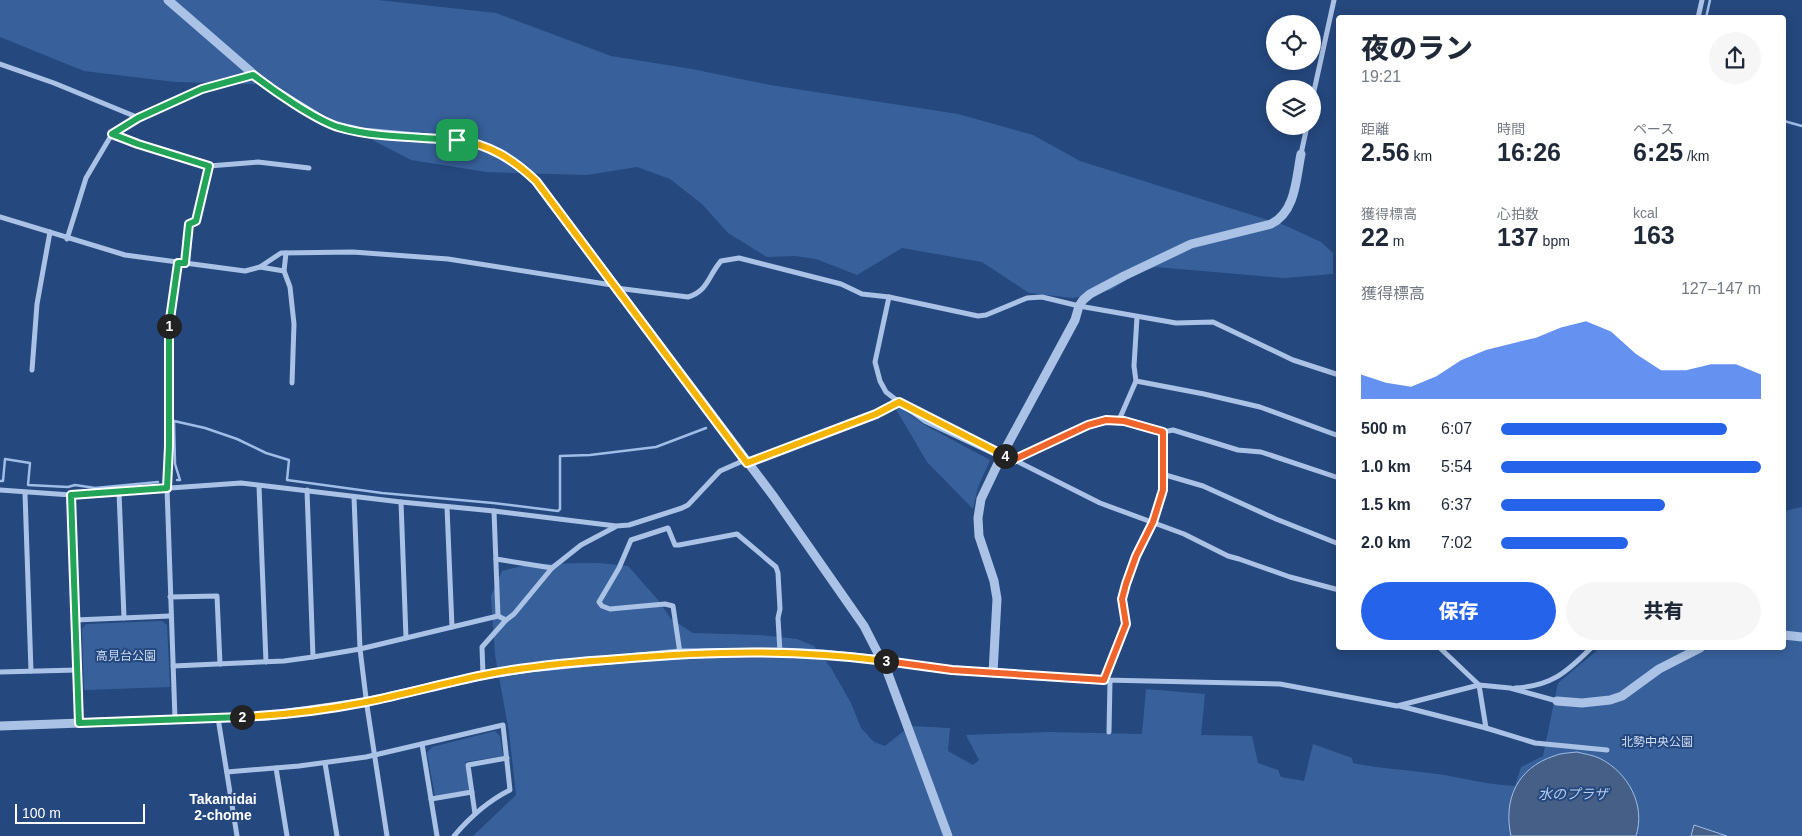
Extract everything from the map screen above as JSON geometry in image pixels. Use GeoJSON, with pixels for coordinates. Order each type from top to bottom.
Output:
{"type":"FeatureCollection","features":[{"type":"Feature","properties":{"kind":"street"},"geometry":{"type":"LineString","coordinates":[[168,0],[253,75],[291,101],[336,126],[373,134],[472,142],[486,146],[515,162],[536,181],[774,497],[864,626],[887,670],[948,836]]}},
{"type":"Feature","properties":{"kind":"street"},"geometry":{"type":"LineString","coordinates":[[1316,80],[1334,0]]}},
{"type":"Feature","properties":{"kind":"street"},"geometry":{"type":"LineString","coordinates":[[1699,15],[1702,0]]}},
{"type":"Feature","properties":{"kind":"street"},"geometry":{"type":"LineString","coordinates":[[0,64],[54,83],[138,118]]}},
{"type":"Feature","properties":{"kind":"street"},"geometry":{"type":"LineString","coordinates":[[67,238],[86,178],[112,134],[138,118],[202,89],[253,75]]}},
{"type":"Feature","properties":{"kind":"street"},"geometry":{"type":"LineString","coordinates":[[112,134],[209,166],[258,162],[309,168]]}},
{"type":"Feature","properties":{"kind":"street"},"geometry":{"type":"LineString","coordinates":[[993,673],[997,598],[994,581],[979,536],[978,518],[981,500],[1002,455],[1075,320],[1079,306],[1090,294],[1181,248],[1201,240],[1271,224],[1278,220],[1289,209],[1305,135]]}},
{"type":"Feature","properties":{"kind":"street"},"geometry":{"type":"LineString","coordinates":[[185,263],[189,224],[196,221],[209,166]]}},
{"type":"Feature","properties":{"kind":"street"},"geometry":{"type":"LineString","coordinates":[[0,217],[125,255],[245,271],[260,267],[281,253],[353,252],[448,259],[614,287],[688,297],[697,294],[703,289],[721,261],[739,258],[841,284],[862,294],[889,297],[978,316],[986,315],[1027,298],[1042,297],[1079,306],[1176,323],[1218,323],[1263,344],[1273,351],[1336,374]]}},
{"type":"Feature","properties":{"kind":"street"},"geometry":{"type":"LineString","coordinates":[[32,370],[37,304],[50,232]]}},
{"type":"Feature","properties":{"kind":"street"},"geometry":{"type":"LineString","coordinates":[[286,253],[284,271],[290,288],[294,324],[292,383]]}},
{"type":"Feature","properties":{"kind":"street"},"geometry":{"type":"LineString","coordinates":[[175,720],[167,488],[169,322],[178,263]]}},
{"type":"Feature","properties":{"kind":"street"},"geometry":{"type":"LineString","coordinates":[[260,267],[284,271]]}},
{"type":"Feature","properties":{"kind":"street"},"geometry":{"type":"LineString","coordinates":[[889,297],[875,362],[880,381],[886,392],[899,402],[1100,503],[1184,534],[1228,556],[1290,577],[1336,589]]}},
{"type":"Feature","properties":{"kind":"street"},"geometry":{"type":"LineString","coordinates":[[1119,420],[1136,381],[1134,366],[1138,317]]}},
{"type":"Feature","properties":{"kind":"street"},"geometry":{"type":"LineString","coordinates":[[1136,381],[1204,394],[1260,408],[1336,435]]}},
{"type":"Feature","properties":{"kind":"street"},"geometry":{"type":"LineString","coordinates":[[0,490],[71,495],[242,483],[354,497],[628,526],[688,505],[720,471],[876,414],[899,402]]}},
{"type":"Feature","properties":{"kind":"street"},"geometry":{"type":"LineString","coordinates":[[1013,460],[1096,422],[1119,420],[1163,432],[1173,430],[1238,450],[1261,452],[1336,477]]}},
{"type":"Feature","properties":{"kind":"street"},"geometry":{"type":"LineString","coordinates":[[1109,732],[1107,680],[1126,624],[1122,599],[1126,584],[1136,556],[1153,522],[1163,490],[1163,432]]}},
{"type":"Feature","properties":{"kind":"street"},"geometry":{"type":"LineString","coordinates":[[1162,474],[1203,486],[1259,512],[1336,543]]}},
{"type":"Feature","properties":{"kind":"street"},"geometry":{"type":"LineString","coordinates":[[259,486],[266,662]]}},
{"type":"Feature","properties":{"kind":"street"},"geometry":{"type":"LineString","coordinates":[[307,490],[313,657]]}},
{"type":"Feature","properties":{"kind":"street"},"geometry":{"type":"LineString","coordinates":[[119,492],[124,618]]}},
{"type":"Feature","properties":{"kind":"street"},"geometry":{"type":"LineString","coordinates":[[25,493],[31,671]]}},
{"type":"Feature","properties":{"kind":"street"},"geometry":{"type":"LineString","coordinates":[[71,495],[79,723]]}},
{"type":"Feature","properties":{"kind":"street"},"geometry":{"type":"LineString","coordinates":[[354,497],[360,649],[366,702],[387,836]]}},
{"type":"Feature","properties":{"kind":"street"},"geometry":{"type":"LineString","coordinates":[[401,502],[406,638]]}},
{"type":"Feature","properties":{"kind":"street"},"geometry":{"type":"LineString","coordinates":[[447,507],[452,627]]}},
{"type":"Feature","properties":{"kind":"street"},"geometry":{"type":"LineString","coordinates":[[494,511],[498,616]]}},
{"type":"Feature","properties":{"kind":"street"},"geometry":{"type":"LineString","coordinates":[[483,675],[482,647],[506,620],[514,614],[552,568],[581,545],[616,526]]}},
{"type":"Feature","properties":{"kind":"street"},"geometry":{"type":"LineString","coordinates":[[680,653],[673,606],[665,604],[610,609],[602,606],[600,602],[619,568],[631,540],[668,528],[672,541],[675,545],[679,546],[737,534],[776,567],[780,609],[778,618],[780,652]]}},
{"type":"Feature","properties":{"kind":"street"},"geometry":{"type":"LineString","coordinates":[[496,559],[552,568]]}},
{"type":"Feature","properties":{"kind":"street"},"geometry":{"type":"LineString","coordinates":[[170,597],[217,596],[220,664]]}},
{"type":"Feature","properties":{"kind":"street"},"geometry":{"type":"LineString","coordinates":[[75,620],[170,616]]}},
{"type":"Feature","properties":{"kind":"street"},"geometry":{"type":"LineString","coordinates":[[173,666],[266,662],[313,657],[360,649],[498,616],[506,620]]}},
{"type":"Feature","properties":{"kind":"street"},"geometry":{"type":"LineString","coordinates":[[1786,635],[1802,637]]}},
{"type":"Feature","properties":{"kind":"street"},"geometry":{"type":"LineString","coordinates":[[1442,650],[1480,685],[1486,728]]}},
{"type":"Feature","properties":{"kind":"street"},"geometry":{"type":"LineString","coordinates":[[1510,688],[1532,686],[1557,678],[1589,650]]}},
{"type":"Feature","properties":{"kind":"street"},"geometry":{"type":"LineString","coordinates":[[1398,706],[1480,685],[1510,688],[1557,700],[1582,704],[1610,700],[1622,696],[1658,669],[1680,656],[1695,650]]}},
{"type":"Feature","properties":{"kind":"street"},"geometry":{"type":"LineString","coordinates":[[0,726],[277,715],[366,702],[483,675],[529,668],[680,653],[780,652],[824,654],[993,673],[1107,680],[1280,684],[1398,706],[1486,728],[1535,744],[1607,750]]}},
{"type":"Feature","properties":{"kind":"street"},"geometry":{"type":"LineString","coordinates":[[0,672],[77,670]]}},
{"type":"Feature","properties":{"kind":"street"},"geometry":{"type":"LineString","coordinates":[[218,718],[237,836]]}},
{"type":"Feature","properties":{"kind":"street"},"geometry":{"type":"LineString","coordinates":[[227,772],[325,763],[374,755],[503,725],[510,790],[493,799],[454,836]]}},
{"type":"Feature","properties":{"kind":"street"},"geometry":{"type":"LineString","coordinates":[[422,744],[437,836]]}},
{"type":"Feature","properties":{"kind":"street"},"geometry":{"type":"LineString","coordinates":[[476,814],[468,765],[507,758]]}},
{"type":"Feature","properties":{"kind":"street"},"geometry":{"type":"LineString","coordinates":[[325,763],[338,836]]}},
{"type":"Feature","properties":{"kind":"street"},"geometry":{"type":"LineString","coordinates":[[276,768],[288,836]]}},
{"type":"Feature","properties":{"kind":"street"},"geometry":{"type":"LineString","coordinates":[[431,799],[472,792]]}},
{"type":"Feature","properties":{"kind":"green space"},"geometry":{"type":"Polygon","coordinates":[[[0,0],[378,0],[496,13],[611,56],[692,69],[770,85],[958,114],[1033,135],[1080,161],[1284,225],[1321,242],[1333,253],[1333,274],[1284,278],[1156,267],[1137,273],[1111,290],[1073,298],[1029,293],[982,262],[902,248],[857,275],[816,259],[795,256],[767,257],[728,233],[702,204],[670,179],[637,167],[587,175],[486,172],[411,160],[295,100],[256,84],[175,82],[84,71],[0,37],[0,0]]]}},
{"type":"Feature","properties":{"kind":"green space"},"geometry":{"type":"Polygon","coordinates":[[[893,404],[896,404],[923,424],[990,460],[978,487],[973,509],[927,462],[893,404]]]}},
{"type":"Feature","properties":{"kind":"green space","name":"北勢中央公園"},"geometry":{"type":"Polygon","coordinates":[[[1802,507],[1802,836],[473,836],[516,795],[509,732],[495,655],[491,596],[502,571],[530,564],[600,563],[628,566],[658,600],[671,619],[693,633],[759,635],[797,639],[814,646],[831,668],[851,703],[861,728],[874,742],[885,746],[910,726],[950,728],[948,751],[973,765],[979,760],[966,735],[1049,732],[1142,734],[1146,689],[1205,694],[1201,735],[1252,736],[1258,763],[1278,770],[1281,777],[1304,781],[1313,744],[1352,758],[1353,763],[1515,786],[1521,767],[1543,756],[1558,683],[1598,650],[1786,650],[1786,511],[1802,507]]]}},
{"type":"Feature","properties":{"kind":"green space","name":"高見台公園"},"geometry":{"type":"Polygon","coordinates":[[[162,621],[167,625],[170,687],[84,690],[82,629],[86,624],[162,621]]]}},
{"type":"Feature","properties":{"kind":"green space"},"geometry":{"type":"Polygon","coordinates":[[[495,731],[500,736],[503,756],[465,762],[469,789],[467,791],[435,796],[427,753],[432,747],[495,731]]]}},
{"type":"Feature","properties":{"kind":"water","name":"水のプラザ"},"geometry":{"type":"Polygon","coordinates":[[[1577,752],[1599,758],[1609,764],[1626,781],[1632,791],[1639,813],[1636,836],[1511,836],[1509,810],[1511,798],[1522,777],[1541,761],[1559,754],[1577,752]]]}},
{"type":"Feature","properties":{"kind":"water"},"geometry":{"type":"Polygon","coordinates":[[[1694,825],[1727,836],[1691,836],[1694,825]]]}},
{"type":"Feature","properties":{"kind":"waterway"},"geometry":{"type":"LineString","coordinates":[[1707,15],[1710,0]]}},
{"type":"Feature","properties":{"kind":"waterway"},"geometry":{"type":"LineString","coordinates":[[1786,122],[1802,126]]}},
{"type":"Feature","properties":{"kind":"waterway"},"geometry":{"type":"LineString","coordinates":[[899,404],[924,422],[994,455]]}},
{"type":"Feature","properties":{"kind":"waterway"},"geometry":{"type":"LineString","coordinates":[[177,480],[180,480],[175,464],[174,421],[205,428],[237,439],[266,453],[289,460],[287,480],[382,493],[558,511],[560,509],[560,456],[590,455],[656,447],[706,428]]}},
{"type":"Feature","properties":{"kind":"waterway"},"geometry":{"type":"LineString","coordinates":[[0,481],[3,481],[5,459],[30,463],[28,485],[68,487],[75,485],[95,488],[158,482]]}},
{"type":"Feature","properties":{"kind":"district","name":"Takamidai 2-chome"},"geometry":{"type":"Point","coordinates":[223,808]}},
{"type":"Feature","properties":{"kind":"route"},"geometry":{"type":"LineString","coordinates":[[253,75],[291,101],[336,126],[373,134],[457,140],[486,146],[515,162],[536,181],[747,463],[876,414],[899,402],[1013,460],[1026,456],[1088,425],[1106,420],[1124,421],[1163,432],[1163,490],[1153,522],[1136,556],[1126,584],[1122,599],[1126,624],[1110,669],[1104,680],[952,670],[824,654],[780,652],[680,653],[529,668],[483,675],[366,702],[268,716],[79,723],[71,495],[167,488],[169,322],[178,263],[185,263],[189,224],[196,221],[209,166],[112,134],[138,118],[202,89],[253,75]]}}]}
